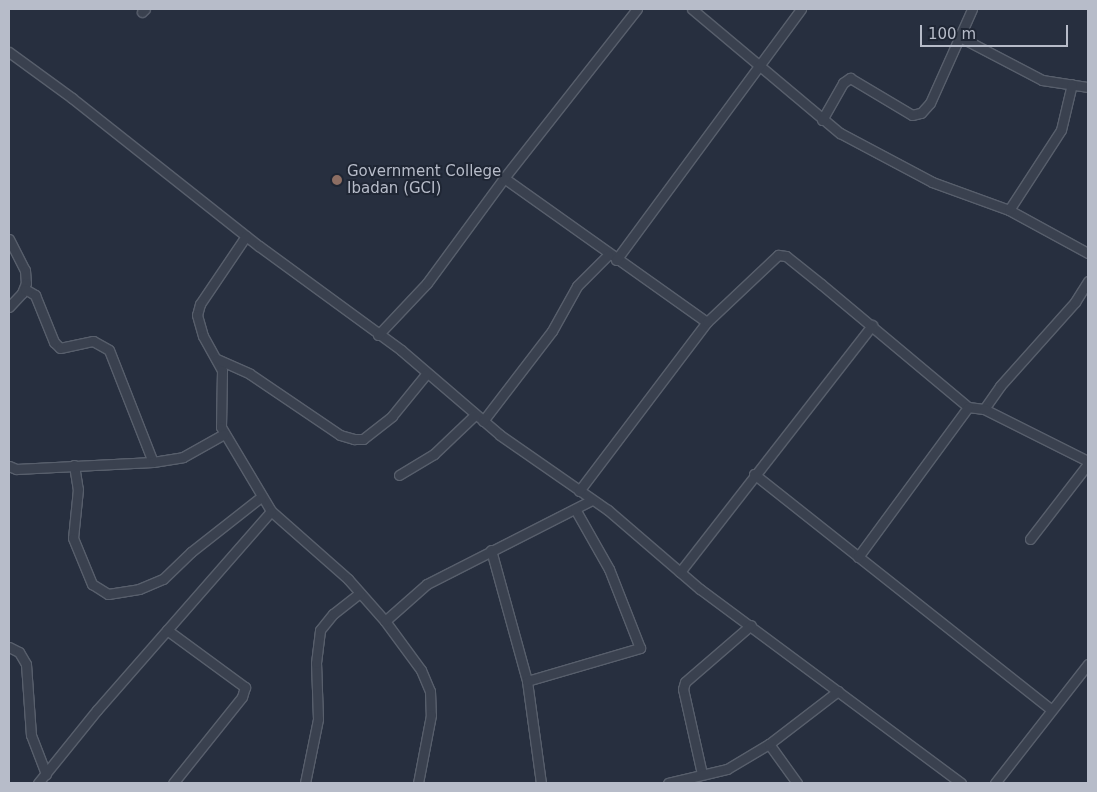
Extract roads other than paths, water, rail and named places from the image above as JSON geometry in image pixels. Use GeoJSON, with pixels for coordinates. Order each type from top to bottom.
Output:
{"type":"FeatureCollection","features":[{"type":"Feature","properties":{"kind":"street"},"geometry":{"type":"LineString","coordinates":[[378,335],[427,283],[504,178],[637,9]]}},
{"type":"Feature","properties":{"kind":"street"},"geometry":{"type":"LineString","coordinates":[[692,9],[760,65],[822,120],[840,133],[932,182],[1009,210],[1088,253]]}},
{"type":"Feature","properties":{"kind":"street"},"geometry":{"type":"LineString","coordinates":[[483,422],[552,331],[578,286],[612,258],[801,9]]}},
{"type":"Feature","properties":{"kind":"street"},"geometry":{"type":"LineString","coordinates":[[822,120],[843,83],[850,78],[917,116],[930,103],[958,36],[972,9]]}},
{"type":"Feature","properties":{"kind":"street"},"geometry":{"type":"LineString","coordinates":[[958,36],[1042,80],[1088,87]]}},
{"type":"Feature","properties":{"kind":"street"},"geometry":{"type":"LineString","coordinates":[[9,52],[80,104],[246,236],[427,373],[483,422],[579,490],[680,572],[961,783]]}},
{"type":"Feature","properties":{"kind":"street"},"geometry":{"type":"LineString","coordinates":[[1009,210],[1061,130],[1072,84]]}},
{"type":"Feature","properties":{"kind":"street"},"geometry":{"type":"LineString","coordinates":[[504,178],[612,258],[707,322]]}},
{"type":"Feature","properties":{"kind":"street"},"geometry":{"type":"LineString","coordinates":[[246,236],[200,304],[197,315],[198,326],[222,370],[220,411],[224,434],[270,511],[360,593],[385,621],[421,670],[430,691],[432,715],[418,783]]}},
{"type":"Feature","properties":{"kind":"street"},"geometry":{"type":"LineString","coordinates":[[9,238],[25,270],[25,289],[9,306]]}},
{"type":"Feature","properties":{"kind":"street"},"geometry":{"type":"LineString","coordinates":[[579,490],[707,322],[778,255],[786,256],[968,407],[984,409],[1088,462],[1030,539]]}},
{"type":"Feature","properties":{"kind":"street"},"geometry":{"type":"LineString","coordinates":[[984,409],[1000,386],[1075,302],[1088,281]]}},
{"type":"Feature","properties":{"kind":"street"},"geometry":{"type":"LineString","coordinates":[[25,289],[35,295],[54,342],[60,348],[93,341],[109,350],[153,462]]}},
{"type":"Feature","properties":{"kind":"street"},"geometry":{"type":"LineString","coordinates":[[680,572],[754,474],[872,326]]}},
{"type":"Feature","properties":{"kind":"street"},"geometry":{"type":"LineString","coordinates":[[216,359],[250,374],[333,431],[354,439],[363,439],[392,416],[427,373]]}},
{"type":"Feature","properties":{"kind":"street"},"geometry":{"type":"LineString","coordinates":[[858,557],[968,407]]}},
{"type":"Feature","properties":{"kind":"street"},"geometry":{"type":"LineString","coordinates":[[400,475],[434,454],[475,415]]}},
{"type":"Feature","properties":{"kind":"street"},"geometry":{"type":"LineString","coordinates":[[9,466],[16,469],[153,462],[183,457],[224,434]]}},
{"type":"Feature","properties":{"kind":"street"},"geometry":{"type":"LineString","coordinates":[[74,465],[78,489],[74,538],[92,584],[108,594],[138,589],[163,579],[191,552],[261,497]]}},
{"type":"Feature","properties":{"kind":"street"},"geometry":{"type":"LineString","coordinates":[[754,474],[1050,709]]}},
{"type":"Feature","properties":{"kind":"street"},"geometry":{"type":"LineString","coordinates":[[385,621],[427,584],[592,500]]}},
{"type":"Feature","properties":{"kind":"street"},"geometry":{"type":"LineString","coordinates":[[527,681],[640,648],[609,569],[575,509]]}},
{"type":"Feature","properties":{"kind":"street"},"geometry":{"type":"LineString","coordinates":[[38,783],[270,511]]}},
{"type":"Feature","properties":{"kind":"street"},"geometry":{"type":"LineString","coordinates":[[491,550],[527,681],[541,783]]}},
{"type":"Feature","properties":{"kind":"street"},"geometry":{"type":"LineString","coordinates":[[305,783],[318,719],[316,663],[320,630],[360,593]]}},
{"type":"Feature","properties":{"kind":"street"},"geometry":{"type":"LineString","coordinates":[[702,774],[683,689],[686,682],[751,625]]}},
{"type":"Feature","properties":{"kind":"street"},"geometry":{"type":"LineString","coordinates":[[167,630],[245,687],[242,697],[173,783]]}},
{"type":"Feature","properties":{"kind":"street"},"geometry":{"type":"LineString","coordinates":[[9,648],[19,652],[26,664],[31,735],[46,774]]}},
{"type":"Feature","properties":{"kind":"street"},"geometry":{"type":"LineString","coordinates":[[995,783],[1050,709],[1088,664]]}},
{"type":"Feature","properties":{"kind":"street"},"geometry":{"type":"LineString","coordinates":[[668,783],[689,781],[702,774],[728,769],[769,744],[838,691]]}},
{"type":"Feature","properties":{"kind":"street"},"geometry":{"type":"LineString","coordinates":[[769,744],[797,783]]}},
{"type":"Feature","properties":{"kind":"place","name":"Government College Ibadan (GCI)"},"geometry":{"type":"Point","coordinates":[337,180]}}]}
